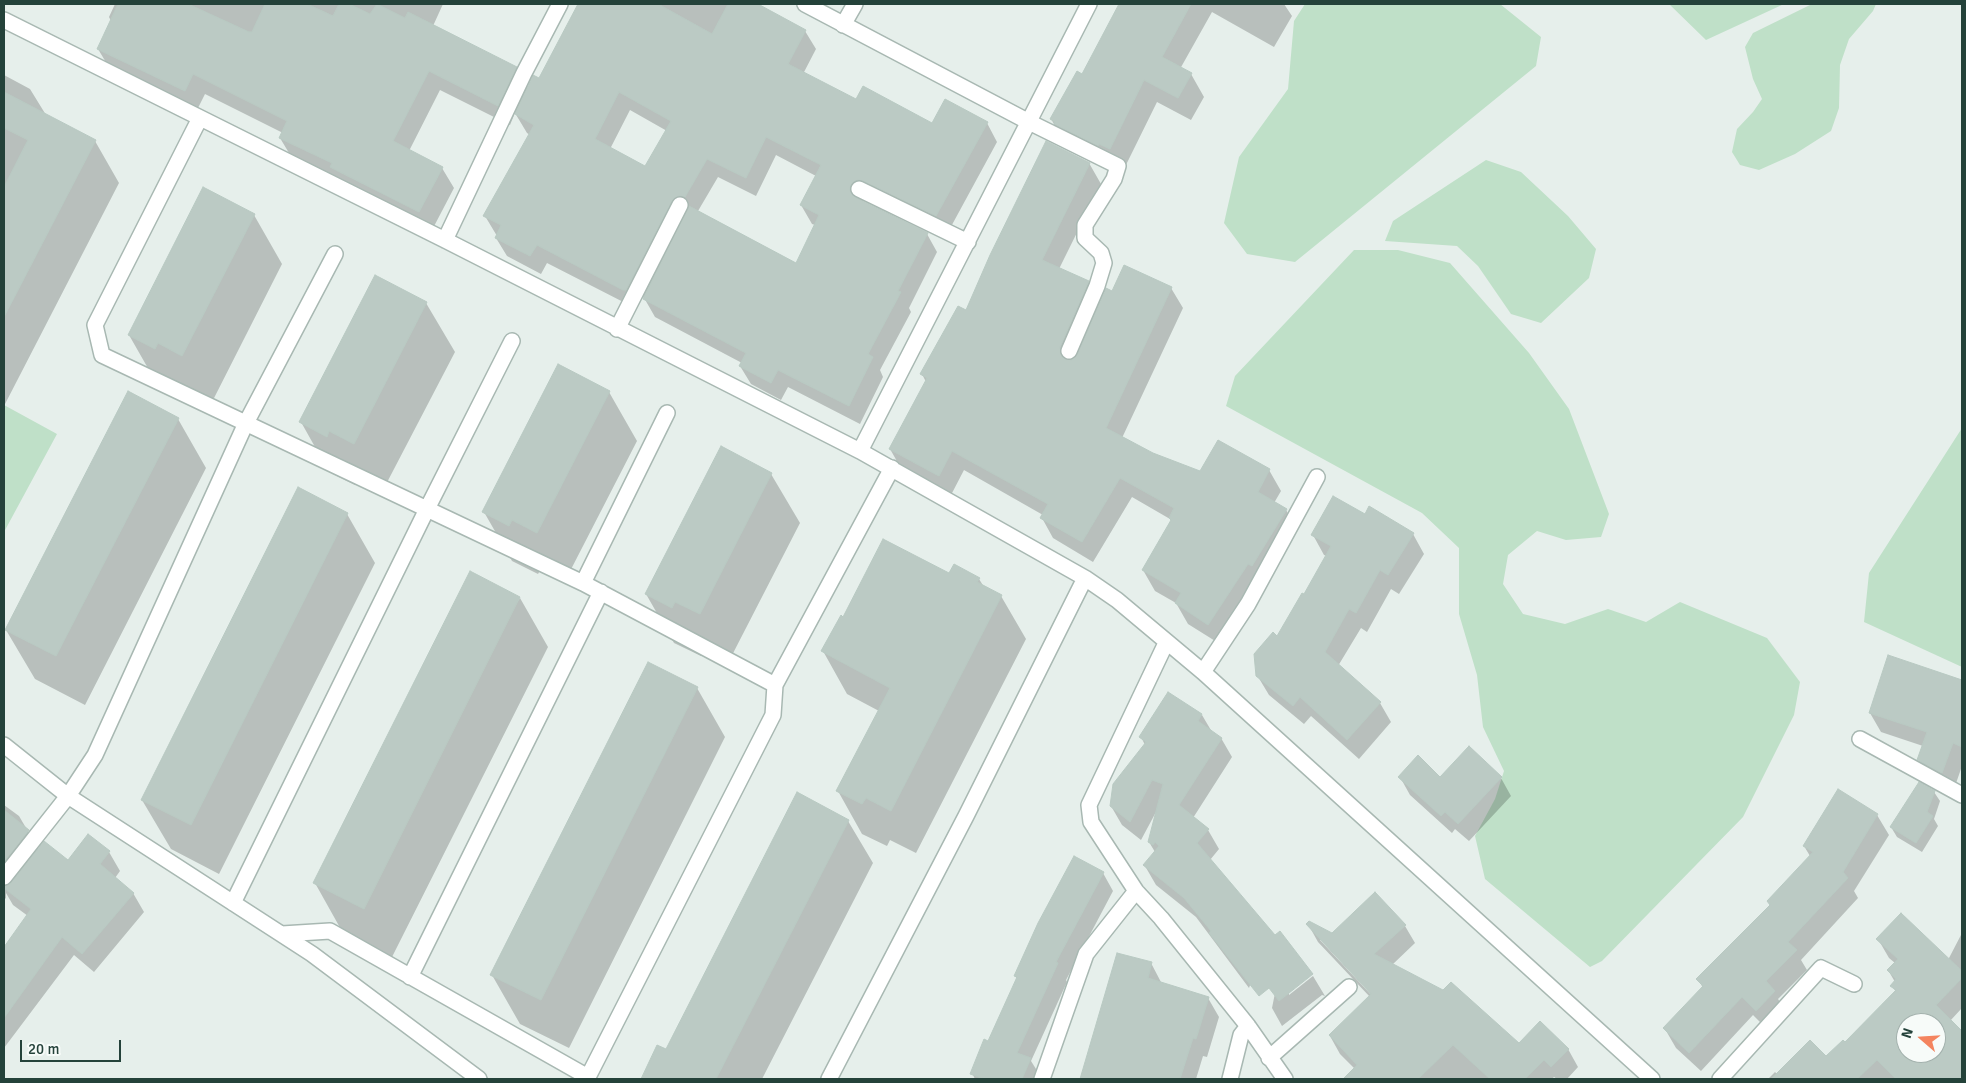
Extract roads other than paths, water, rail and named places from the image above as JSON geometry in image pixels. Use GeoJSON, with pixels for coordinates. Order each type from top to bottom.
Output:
{"type":"FeatureCollection","features":[{"type":"Feature","properties":{"kind":"street"},"geometry":{"type":"LineString","coordinates":[[445,240],[524,73],[560,4]]}},
{"type":"Feature","properties":{"kind":"street"},"geometry":{"type":"LineString","coordinates":[[804,4],[1028,122],[1118,166],[1114,179],[1085,225],[1085,238],[1101,253],[1104,263],[1097,286],[1069,351]]}},
{"type":"Feature","properties":{"kind":"street"},"geometry":{"type":"LineString","coordinates":[[843,25],[855,4]]}},
{"type":"Feature","properties":{"kind":"street"},"geometry":{"type":"LineString","coordinates":[[860,451],[1089,4]]}},
{"type":"Feature","properties":{"kind":"street"},"geometry":{"type":"LineString","coordinates":[[4,20],[445,240],[860,451],[1085,578],[1117,600],[1166,643],[1203,672],[1652,1079]]}},
{"type":"Feature","properties":{"kind":"street"},"geometry":{"type":"LineString","coordinates":[[200,118],[95,325],[102,354],[583,583],[775,685]]}},
{"type":"Feature","properties":{"kind":"street"},"geometry":{"type":"LineString","coordinates":[[859,188],[968,242]]}},
{"type":"Feature","properties":{"kind":"street"},"geometry":{"type":"LineString","coordinates":[[617,329],[680,206]]}},
{"type":"Feature","properties":{"kind":"street"},"geometry":{"type":"LineString","coordinates":[[4,877],[68,796],[95,755],[246,423],[335,254]]}},
{"type":"Feature","properties":{"kind":"street"},"geometry":{"type":"LineString","coordinates":[[233,903],[512,341]]}},
{"type":"Feature","properties":{"kind":"street"},"geometry":{"type":"LineString","coordinates":[[583,583],[667,413]]}},
{"type":"Feature","properties":{"kind":"street"},"geometry":{"type":"LineString","coordinates":[[282,934],[330,931],[588,1077],[773,715],[775,685],[892,468]]}},
{"type":"Feature","properties":{"kind":"street"},"geometry":{"type":"LineString","coordinates":[[1203,672],[1248,604],[1317,477]]}},
{"type":"Feature","properties":{"kind":"street"},"geometry":{"type":"LineString","coordinates":[[829,1079],[966,816],[1085,578]]}},
{"type":"Feature","properties":{"kind":"street"},"geometry":{"type":"LineString","coordinates":[[410,977],[601,592]]}},
{"type":"Feature","properties":{"kind":"street"},"geometry":{"type":"LineString","coordinates":[[1166,643],[1089,805],[1091,822],[1136,890],[1248,1026],[1285,1079]]}},
{"type":"Feature","properties":{"kind":"street"},"geometry":{"type":"LineString","coordinates":[[1860,738],[1962,795]]}},
{"type":"Feature","properties":{"kind":"street"},"geometry":{"type":"LineString","coordinates":[[4,745],[68,796],[312,954],[479,1079]]}},
{"type":"Feature","properties":{"kind":"street"},"geometry":{"type":"LineString","coordinates":[[1042,1079],[1086,954],[1136,890]]}},
{"type":"Feature","properties":{"kind":"street"},"geometry":{"type":"LineString","coordinates":[[1720,1079],[1821,968],[1854,984]]}},
{"type":"Feature","properties":{"kind":"street"},"geometry":{"type":"LineString","coordinates":[[1269,1058],[1350,987]]}},
{"type":"Feature","properties":{"kind":"street"},"geometry":{"type":"LineString","coordinates":[[1230,1079],[1241,1035],[1248,1026]]}}]}
